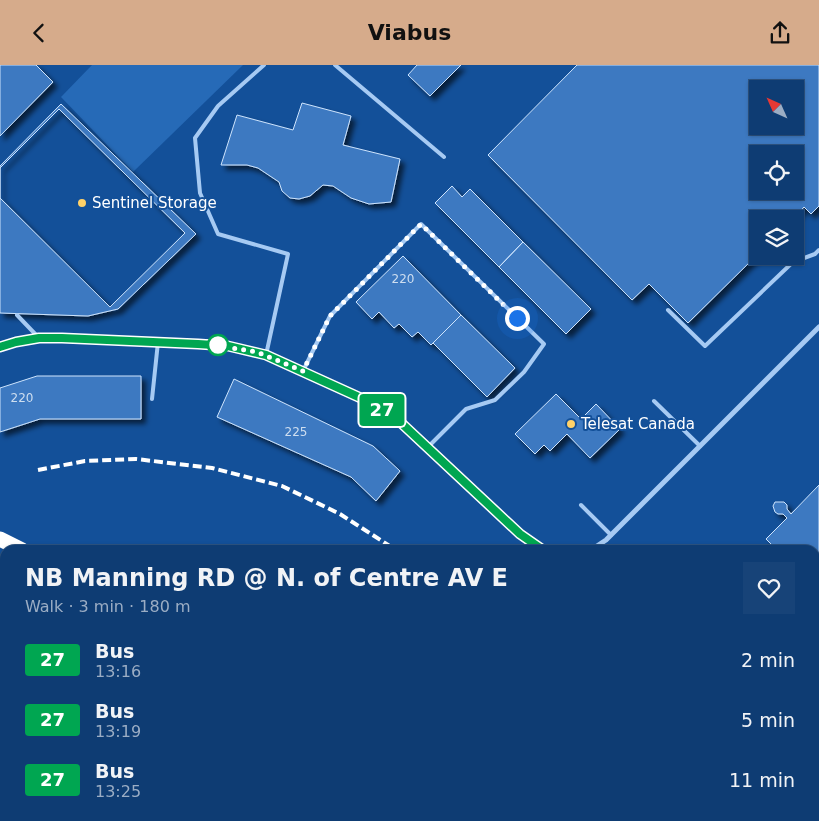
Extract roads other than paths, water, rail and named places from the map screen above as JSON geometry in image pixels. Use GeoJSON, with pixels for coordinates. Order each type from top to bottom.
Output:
{"type":"FeatureCollection","features":[{"type":"Feature","properties":{"kind":"highway"},"geometry":{"type":"LineString","coordinates":[[0,539],[12,545]]}},
{"type":"Feature","properties":{"kind":"street"},"geometry":{"type":"LineString","coordinates":[[598,545],[611,535],[819,327]]}},
{"type":"Feature","properties":{"kind":"street"},"geometry":{"type":"LineString","coordinates":[[0,347],[39,338],[228,346],[266,355],[374,404],[398,420],[534,545]]}},
{"type":"Feature","properties":{"kind":"lane"},"geometry":{"type":"LineString","coordinates":[[264,65],[218,106],[195,138],[200,193],[218,234],[288,255],[266,355]]}},
{"type":"Feature","properties":{"kind":"lane"},"geometry":{"type":"LineString","coordinates":[[336,65],[444,157]]}},
{"type":"Feature","properties":{"kind":"lane"},"geometry":{"type":"LineString","coordinates":[[303,371],[330,316],[421,224],[544,345],[524,372],[495,400],[466,409],[428,448]]}},
{"type":"Feature","properties":{"kind":"lane"},"geometry":{"type":"LineString","coordinates":[[668,310],[705,346],[793,262],[818,254]]}},
{"type":"Feature","properties":{"kind":"lane"},"geometry":{"type":"LineString","coordinates":[[17,315],[39,338]]}},
{"type":"Feature","properties":{"kind":"lane"},"geometry":{"type":"LineString","coordinates":[[152,399],[158,342]]}},
{"type":"Feature","properties":{"kind":"lane"},"geometry":{"type":"LineString","coordinates":[[654,401],[700,446]]}},
{"type":"Feature","properties":{"kind":"lane"},"geometry":{"type":"LineString","coordinates":[[581,505],[611,535]]}},
{"type":"Feature","properties":{"kind":"railway"},"geometry":{"type":"LineString","coordinates":[[38,470],[85,461],[136,459],[212,468],[282,486],[340,514],[388,545]]}},
{"type":"Feature","properties":{"kind":"place","name":"Sentinel Storage"},"geometry":{"type":"Point","coordinates":[82,203]}},
{"type":"Feature","properties":{"kind":"place","name":"Telesat Canada"},"geometry":{"type":"Point","coordinates":[571,424]}}]}
